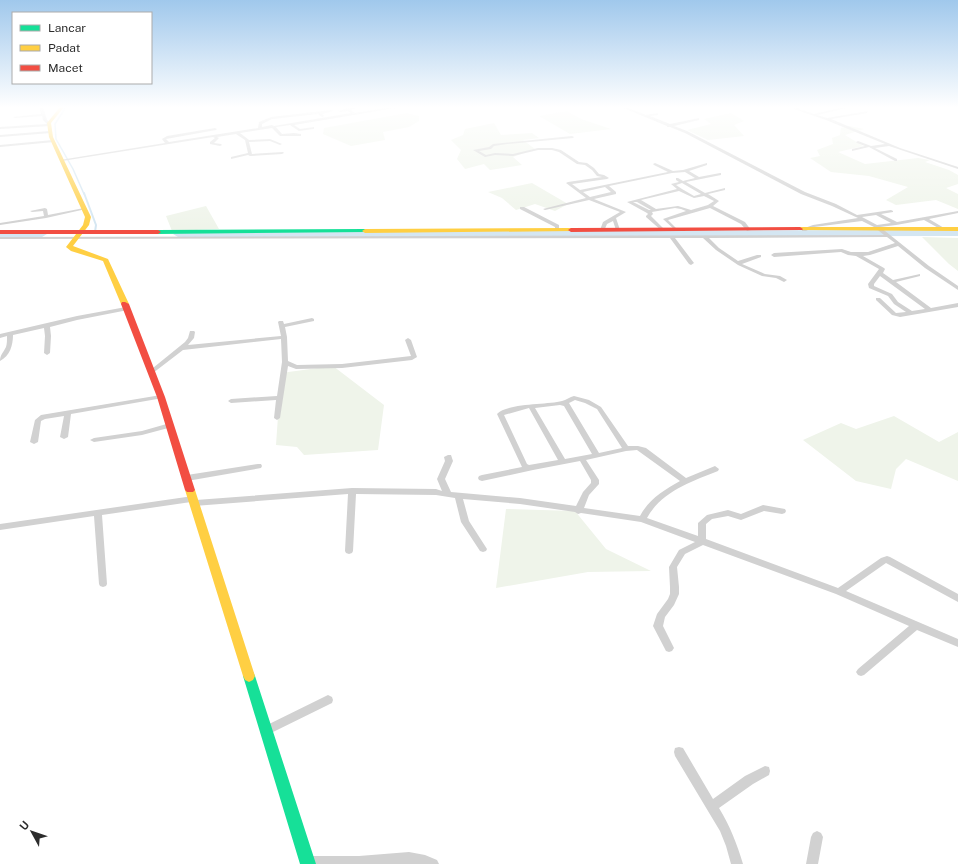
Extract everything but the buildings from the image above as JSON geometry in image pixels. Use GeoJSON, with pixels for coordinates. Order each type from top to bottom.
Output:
{"type":"FeatureCollection","features":[{"type":"Feature","properties":{"kind":"main road"},"geometry":{"type":"LineString","coordinates":[[59,147],[88,219],[79,235],[70,245],[70,248],[100,256],[106,260],[161,397],[307,863]]}},
{"type":"Feature","properties":{"kind":"main road"},"geometry":{"type":"LineString","coordinates":[[0,232],[79,235],[557,230],[662,230],[674,233],[749,230],[883,232],[958,229]]}},
{"type":"Feature","properties":{"kind":"street"},"geometry":{"type":"LineString","coordinates":[[65,160],[142,147]]}},
{"type":"Feature","properties":{"kind":"street"},"geometry":{"type":"LineString","coordinates":[[248,147],[250,154]]}},
{"type":"Feature","properties":{"kind":"street"},"geometry":{"type":"LineString","coordinates":[[491,147],[475,150],[484,156],[495,154],[511,156],[538,149],[552,149],[560,151],[578,163],[586,164],[594,169],[598,175],[616,183]]}},
{"type":"Feature","properties":{"kind":"street"},"geometry":{"type":"LineString","coordinates":[[715,147],[803,193],[834,205],[864,220],[883,232],[958,288]]}},
{"type":"Feature","properties":{"kind":"street"},"geometry":{"type":"LineString","coordinates":[[852,150],[867,147]]}},
{"type":"Feature","properties":{"kind":"street"},"geometry":{"type":"LineString","coordinates":[[870,147],[896,160]]}},
{"type":"Feature","properties":{"kind":"street"},"geometry":{"type":"LineString","coordinates":[[897,147],[957,166]]}},
{"type":"Feature","properties":{"kind":"street"},"geometry":{"type":"LineString","coordinates":[[232,158],[250,154],[253,156],[282,153]]}},
{"type":"Feature","properties":{"kind":"street"},"geometry":{"type":"LineString","coordinates":[[655,164],[672,172]]}},
{"type":"Feature","properties":{"kind":"street"},"geometry":{"type":"LineString","coordinates":[[580,191],[672,172],[684,171],[706,164]]}},
{"type":"Feature","properties":{"kind":"street"},"geometry":{"type":"LineString","coordinates":[[684,171],[698,178]]}},
{"type":"Feature","properties":{"kind":"street"},"geometry":{"type":"LineString","coordinates":[[720,174],[673,184],[680,190],[693,196],[723,189]]}},
{"type":"Feature","properties":{"kind":"street"},"geometry":{"type":"LineString","coordinates":[[602,230],[605,223],[624,212],[590,199],[568,183],[607,178]]}},
{"type":"Feature","properties":{"kind":"street"},"geometry":{"type":"LineString","coordinates":[[677,179],[717,200],[716,203],[710,206],[665,219],[691,263]]}},
{"type":"Feature","properties":{"kind":"street"},"geometry":{"type":"LineString","coordinates":[[545,209],[614,193],[606,186]]}},
{"type":"Feature","properties":{"kind":"street"},"geometry":{"type":"LineString","coordinates":[[655,210],[649,212],[629,202],[680,190]]}},
{"type":"Feature","properties":{"kind":"street"},"geometry":{"type":"LineString","coordinates":[[637,200],[655,210],[660,211],[679,206],[689,211]]}},
{"type":"Feature","properties":{"kind":"street"},"geometry":{"type":"LineString","coordinates":[[710,206],[743,223],[749,230]]}},
{"type":"Feature","properties":{"kind":"street"},"geometry":{"type":"LineString","coordinates":[[522,208],[557,226],[557,230]]}},
{"type":"Feature","properties":{"kind":"street"},"geometry":{"type":"LineString","coordinates":[[32,211],[45,209],[46,217]]}},
{"type":"Feature","properties":{"kind":"street"},"geometry":{"type":"LineString","coordinates":[[0,224],[84,209]]}},
{"type":"Feature","properties":{"kind":"street"},"geometry":{"type":"LineString","coordinates":[[857,216],[891,211]]}},
{"type":"Feature","properties":{"kind":"street"},"geometry":{"type":"LineString","coordinates":[[649,212],[651,214],[648,216],[662,230]]}},
{"type":"Feature","properties":{"kind":"street"},"geometry":{"type":"LineString","coordinates":[[0,238],[79,235],[674,233],[705,237],[883,232],[896,224],[958,212]]}},
{"type":"Feature","properties":{"kind":"street"},"geometry":{"type":"LineString","coordinates":[[876,213],[896,224]]}},
{"type":"Feature","properties":{"kind":"street"},"geometry":{"type":"LineString","coordinates":[[614,218],[618,230]]}},
{"type":"Feature","properties":{"kind":"street"},"geometry":{"type":"LineString","coordinates":[[926,219],[942,229]]}},
{"type":"Feature","properties":{"kind":"street"},"geometry":{"type":"LineString","coordinates":[[804,230],[818,225],[864,220]]}},
{"type":"Feature","properties":{"kind":"street"},"geometry":{"type":"LineString","coordinates":[[705,237],[719,250],[739,263],[763,275],[776,275],[784,280]]}},
{"type":"Feature","properties":{"kind":"street"},"geometry":{"type":"LineString","coordinates":[[774,255],[842,250],[850,254],[868,254],[898,244]]}},
{"type":"Feature","properties":{"kind":"street"},"geometry":{"type":"LineString","coordinates":[[857,254],[882,269],[871,284],[871,287],[890,295],[896,303],[911,313]]}},
{"type":"Feature","properties":{"kind":"street"},"geometry":{"type":"LineString","coordinates":[[739,263],[759,256]]}},
{"type":"Feature","properties":{"kind":"street"},"geometry":{"type":"LineString","coordinates":[[880,273],[929,309]]}},
{"type":"Feature","properties":{"kind":"street"},"geometry":{"type":"LineString","coordinates":[[891,282],[918,276]]}},
{"type":"Feature","properties":{"kind":"street"},"geometry":{"type":"LineString","coordinates":[[878,299],[896,315],[958,304]]}},
{"type":"Feature","properties":{"kind":"street"},"geometry":{"type":"LineString","coordinates":[[0,336],[77,318],[126,309]]}},
{"type":"Feature","properties":{"kind":"street"},"geometry":{"type":"LineString","coordinates":[[277,418],[285,362],[282,324],[312,320]]}},
{"type":"Feature","properties":{"kind":"street"},"geometry":{"type":"LineString","coordinates":[[47,353],[48,336],[46,327],[49,325]]}},
{"type":"Feature","properties":{"kind":"street"},"geometry":{"type":"LineString","coordinates":[[151,372],[191,338],[192,332]]}},
{"type":"Feature","properties":{"kind":"street"},"geometry":{"type":"LineString","coordinates":[[0,359],[10,345],[10,334]]}},
{"type":"Feature","properties":{"kind":"street"},"geometry":{"type":"LineString","coordinates":[[180,348],[284,337]]}},
{"type":"Feature","properties":{"kind":"street"},"geometry":{"type":"LineString","coordinates":[[285,362],[296,367],[312,367],[342,366],[414,358],[408,340]]}},
{"type":"Feature","properties":{"kind":"street"},"geometry":{"type":"LineString","coordinates":[[34,442],[39,419],[161,397]]}},
{"type":"Feature","properties":{"kind":"street"},"geometry":{"type":"LineString","coordinates":[[231,401],[280,398]]}},
{"type":"Feature","properties":{"kind":"street"},"geometry":{"type":"LineString","coordinates":[[530,468],[524,465],[500,414],[503,412],[531,406],[563,403],[574,398],[594,404],[604,415],[626,449]]}},
{"type":"Feature","properties":{"kind":"street"},"geometry":{"type":"LineString","coordinates":[[563,403],[566,404],[598,456]]}},
{"type":"Feature","properties":{"kind":"street"},"geometry":{"type":"LineString","coordinates":[[531,406],[563,462]]}},
{"type":"Feature","properties":{"kind":"street"},"geometry":{"type":"LineString","coordinates":[[64,437],[68,413]]}},
{"type":"Feature","properties":{"kind":"street"},"geometry":{"type":"LineString","coordinates":[[94,440],[142,433],[170,425]]}},
{"type":"Feature","properties":{"kind":"street"},"geometry":{"type":"LineString","coordinates":[[482,478],[598,456],[626,449],[638,448],[643,450],[685,481]]}},
{"type":"Feature","properties":{"kind":"street"},"geometry":{"type":"LineString","coordinates":[[448,457],[449,461],[441,479],[448,495]]}},
{"type":"Feature","properties":{"kind":"street"},"geometry":{"type":"LineString","coordinates":[[578,511],[586,494],[595,484],[595,480],[582,459]]}},
{"type":"Feature","properties":{"kind":"street"},"geometry":{"type":"LineString","coordinates":[[187,478],[258,466]]}},
{"type":"Feature","properties":{"kind":"street"},"geometry":{"type":"LineString","coordinates":[[642,519],[646,511],[662,496],[685,481],[715,469]]}},
{"type":"Feature","properties":{"kind":"street"},"geometry":{"type":"LineString","coordinates":[[349,551],[352,491]]}},
{"type":"Feature","properties":{"kind":"street"},"geometry":{"type":"LineString","coordinates":[[0,528],[98,513],[194,501],[352,491],[436,492],[448,495],[520,501],[578,511],[642,519],[839,592],[958,643]]}},
{"type":"Feature","properties":{"kind":"street"},"geometry":{"type":"LineString","coordinates":[[458,496],[465,522],[483,549]]}},
{"type":"Feature","properties":{"kind":"street"},"geometry":{"type":"LineString","coordinates":[[702,542],[702,523],[710,517],[728,513],[745,516],[763,508],[782,511]]}},
{"type":"Feature","properties":{"kind":"street"},"geometry":{"type":"LineString","coordinates":[[98,513],[103,584]]}},
{"type":"Feature","properties":{"kind":"street"},"geometry":{"type":"LineString","coordinates":[[669,648],[658,626],[659,619],[663,611],[673,599],[675,590],[672,567],[682,552],[702,542]]}},
{"type":"Feature","properties":{"kind":"street"},"geometry":{"type":"LineString","coordinates":[[839,592],[887,559],[958,598]]}},
{"type":"Feature","properties":{"kind":"street"},"geometry":{"type":"LineString","coordinates":[[862,672],[916,626]]}},
{"type":"Feature","properties":{"kind":"street"},"geometry":{"type":"LineString","coordinates":[[265,731],[328,700]]}},
{"type":"Feature","properties":{"kind":"street"},"geometry":{"type":"LineString","coordinates":[[679,752],[713,806],[732,845],[737,864]]}},
{"type":"Feature","properties":{"kind":"street"},"geometry":{"type":"LineString","coordinates":[[713,806],[749,780],[765,771]]}},
{"type":"Feature","properties":{"kind":"street"},"geometry":{"type":"LineString","coordinates":[[812,864],[817,837]]}},
{"type":"Feature","properties":{"kind":"street"},"geometry":{"type":"LineString","coordinates":[[307,863],[366,862],[421,858],[433,864]]}},
{"type":"Feature","properties":{"kind":"shaded area"},"geometry":{"type":"Polygon","coordinates":[[[458,147],[533,147],[535,149],[513,157],[522,165],[490,170],[484,164],[465,169],[457,159],[461,150],[458,147]]]}},
{"type":"Feature","properties":{"kind":"shaded area"},"geometry":{"type":"Polygon","coordinates":[[[824,147],[858,147],[838,152],[865,164],[918,158],[930,160],[925,162],[949,170],[958,175],[958,184],[946,188],[958,194],[958,209],[936,200],[896,205],[886,200],[908,187],[869,176],[831,172],[810,158],[820,156],[817,150],[824,147]]]}},
{"type":"Feature","properties":{"kind":"shaded area"},"geometry":{"type":"Polygon","coordinates":[[[532,183],[568,204],[555,211],[535,204],[516,210],[502,198],[488,192],[532,183]]]}},
{"type":"Feature","properties":{"kind":"shaded area"},"geometry":{"type":"Polygon","coordinates":[[[206,206],[219,229],[172,231],[166,216],[206,206]]]}},
{"type":"Feature","properties":{"kind":"shaded area"},"geometry":{"type":"Polygon","coordinates":[[[922,237],[958,238],[958,271],[949,264],[922,237]]]}},
{"type":"Feature","properties":{"kind":"shaded area"},"geometry":{"type":"Polygon","coordinates":[[[333,366],[384,405],[378,450],[304,455],[297,447],[276,445],[281,373],[333,366]]]}},
{"type":"Feature","properties":{"kind":"shaded area"},"geometry":{"type":"Polygon","coordinates":[[[894,416],[939,442],[958,432],[958,481],[906,459],[896,469],[891,489],[856,481],[803,440],[841,423],[856,429],[894,416]]]}},
{"type":"Feature","properties":{"kind":"shaded area"},"geometry":{"type":"Polygon","coordinates":[[[506,509],[575,511],[606,549],[651,571],[588,572],[496,588],[506,509]]]}},
{"type":"Feature","properties":{"kind":"waterway"},"geometry":{"type":"LineString","coordinates":[[61,147],[73,169],[84,194]]}},
{"type":"Feature","properties":{"kind":"waterway"},"geometry":{"type":"LineString","coordinates":[[84,193],[96,225],[95,232]]}},
{"type":"Feature","properties":{"kind":"waterway"},"geometry":{"type":"LineString","coordinates":[[178,234],[958,233]]}},
{"type":"Feature","properties":{"kind":"waterway"},"geometry":{"type":"LineString","coordinates":[[0,234],[42,234]]}},
{"type":"Feature","properties":{"kind":"traffic: fast"},"geometry":{"type":"LineString","coordinates":[[158,232],[365,231]]}},
{"type":"Feature","properties":{"kind":"traffic: fast"},"geometry":{"type":"LineString","coordinates":[[249,676],[308,864]]}},
{"type":"Feature","properties":{"kind":"traffic: slow"},"geometry":{"type":"LineString","coordinates":[[56,147],[88,217],[86,225],[69,247],[106,260],[125,304]]}},
{"type":"Feature","properties":{"kind":"traffic: slow"},"geometry":{"type":"LineString","coordinates":[[800,229],[958,229]]}},
{"type":"Feature","properties":{"kind":"traffic: slow"},"geometry":{"type":"LineString","coordinates":[[365,231],[571,230]]}},
{"type":"Feature","properties":{"kind":"traffic: slow"},"geometry":{"type":"LineString","coordinates":[[190,490],[249,676]]}},
{"type":"Feature","properties":{"kind":"traffic: jam"},"geometry":{"type":"LineString","coordinates":[[571,230],[800,229]]}},
{"type":"Feature","properties":{"kind":"traffic: jam"},"geometry":{"type":"LineString","coordinates":[[0,232],[158,232]]}},
{"type":"Feature","properties":{"kind":"traffic: jam"},"geometry":{"type":"LineString","coordinates":[[125,304],[161,397],[190,490]]}}]}
